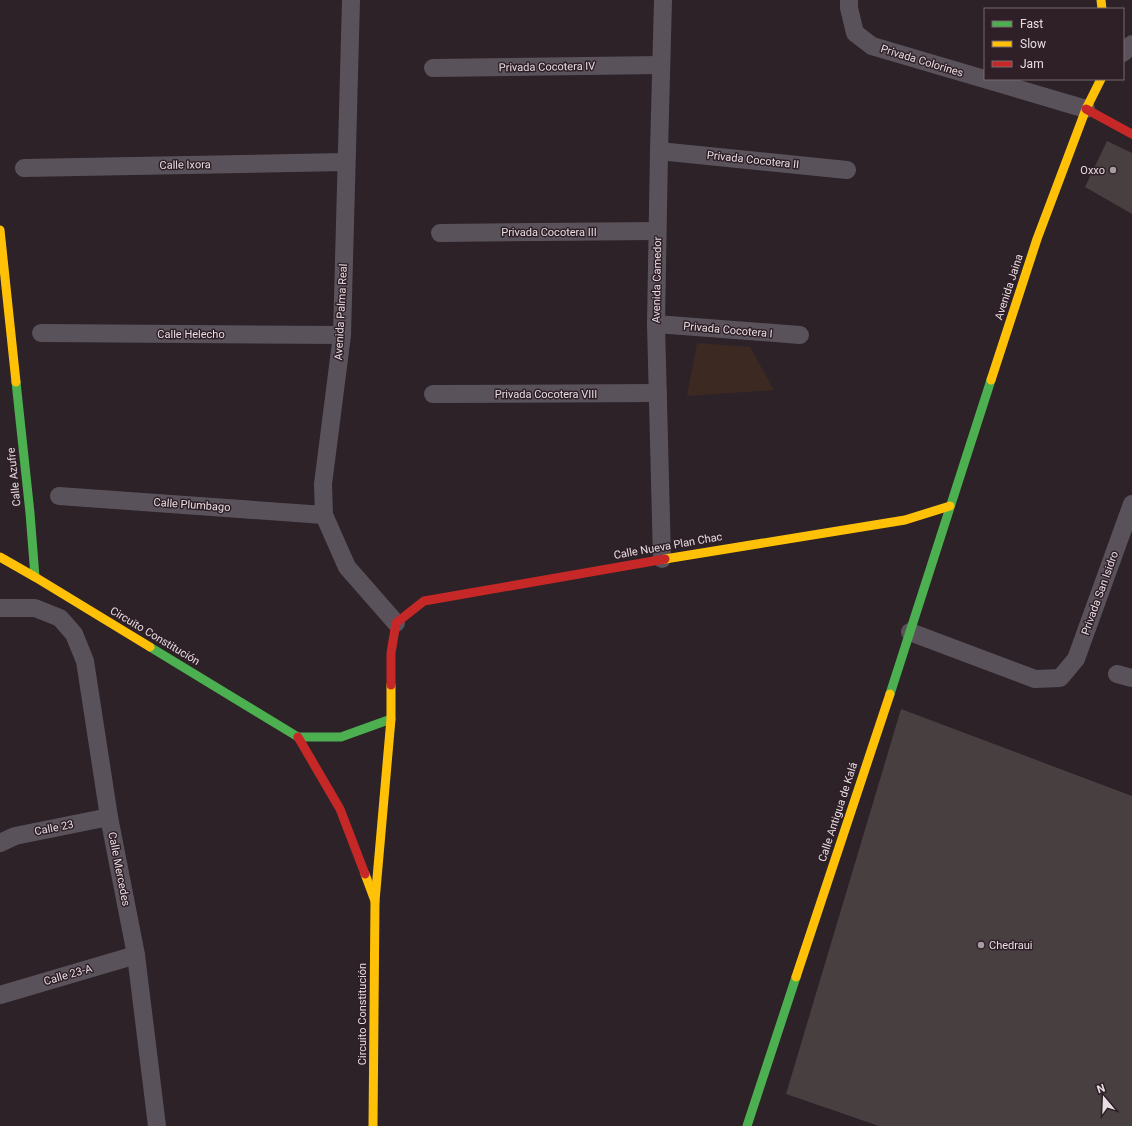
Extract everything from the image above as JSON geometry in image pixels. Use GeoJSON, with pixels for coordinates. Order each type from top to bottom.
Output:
{"type":"FeatureCollection","features":[{"type":"Feature","properties":{"kind":"main road","name":"Avenida Jaina"},"geometry":{"type":"LineString","coordinates":[[950,506],[1037,239],[1086,109],[1100,80]]}},
{"type":"Feature","properties":{"kind":"main road"},"geometry":{"type":"LineString","coordinates":[[1086,109],[1132,134]]}},
{"type":"Feature","properties":{"kind":"main road","name":"Calle Azufre"},"geometry":{"type":"LineString","coordinates":[[0,230],[30,513],[35,577]]}},
{"type":"Feature","properties":{"kind":"main road","name":"Calle Nueva Plan Chac"},"geometry":{"type":"LineString","coordinates":[[396,623],[424,601],[662,559],[905,520],[950,506]]}},
{"type":"Feature","properties":{"kind":"main road","name":"Calle Antigua de Kalá"},"geometry":{"type":"LineString","coordinates":[[747,1126],[950,506]]}},
{"type":"Feature","properties":{"kind":"main road","name":"Circuito Constitución"},"geometry":{"type":"LineString","coordinates":[[0,557],[298,737],[340,809],[375,901]]}},
{"type":"Feature","properties":{"kind":"main road","name":"Circuito Constitución"},"geometry":{"type":"LineString","coordinates":[[373,1126],[375,901],[391,719],[391,653],[396,623]]}},
{"type":"Feature","properties":{"kind":"main road"},"geometry":{"type":"LineString","coordinates":[[298,737],[341,737],[391,719]]}},
{"type":"Feature","properties":{"kind":"street","name":"Avenida Palma Real"},"geometry":{"type":"LineString","coordinates":[[351,0],[342,335],[323,484],[324,515],[347,567],[396,623]]}},
{"type":"Feature","properties":{"kind":"street","name":"Avenida Camedor"},"geometry":{"type":"LineString","coordinates":[[662,559],[656,324],[663,0]]}},
{"type":"Feature","properties":{"kind":"street","name":"Privada Colorines"},"geometry":{"type":"LineString","coordinates":[[849,0],[849,8],[855,32],[872,46],[984,79]]}},
{"type":"Feature","properties":{"kind":"street"},"geometry":{"type":"LineString","coordinates":[[1124,52],[1132,44]]}},
{"type":"Feature","properties":{"kind":"street","name":"Privada Cocotera IV"},"geometry":{"type":"LineString","coordinates":[[433,68],[661,65]]}},
{"type":"Feature","properties":{"kind":"street","name":"Privada Colorines"},"geometry":{"type":"LineString","coordinates":[[987,80],[1086,109]]}},
{"type":"Feature","properties":{"kind":"street","name":"Privada Cocotera II"},"geometry":{"type":"LineString","coordinates":[[659,151],[847,170]]}},
{"type":"Feature","properties":{"kind":"street","name":"Calle Ixora"},"geometry":{"type":"LineString","coordinates":[[24,168],[346,162]]}},
{"type":"Feature","properties":{"kind":"street","name":"Privada Cocotera III"},"geometry":{"type":"LineString","coordinates":[[440,232],[657,231]]}},
{"type":"Feature","properties":{"kind":"street","name":"Privada Cocotera I"},"geometry":{"type":"LineString","coordinates":[[656,324],[800,335]]}},
{"type":"Feature","properties":{"kind":"street","name":"Calle Helecho"},"geometry":{"type":"LineString","coordinates":[[41,333],[342,335]]}},
{"type":"Feature","properties":{"kind":"street","name":"Privada Cocotera VIII"},"geometry":{"type":"LineString","coordinates":[[434,394],[658,394]]}},
{"type":"Feature","properties":{"kind":"street","name":"Calle Plumbago"},"geometry":{"type":"LineString","coordinates":[[60,496],[324,515]]}},
{"type":"Feature","properties":{"kind":"street","name":"Privada San Isidro"},"geometry":{"type":"LineString","coordinates":[[910,632],[1034,680],[1060,678],[1076,659],[1132,504]]}},
{"type":"Feature","properties":{"kind":"street","name":"Calle Mercedes"},"geometry":{"type":"LineString","coordinates":[[0,608],[35,608],[60,618],[74,634],[85,661],[109,817],[136,955],[157,1126]]}},
{"type":"Feature","properties":{"kind":"street","name":"Calle 23"},"geometry":{"type":"LineString","coordinates":[[0,843],[15,836],[109,817]]}},
{"type":"Feature","properties":{"kind":"street","name":"Calle 23-A"},"geometry":{"type":"LineString","coordinates":[[0,994],[136,955]]}},
{"type":"Feature","properties":{"kind":"shaded area"},"geometry":{"type":"Polygon","coordinates":[[[697,343],[750,347],[774,390],[687,396],[697,343]]]}},
{"type":"Feature","properties":{"kind":"building","name":"Oxxo"},"geometry":{"type":"Polygon","coordinates":[[[1107,141],[1132,153],[1132,214],[1085,187],[1107,141]]]}},
{"type":"Feature","properties":{"kind":"building","name":"Chedraui"},"geometry":{"type":"Polygon","coordinates":[[[901,709],[1132,796],[1132,1126],[879,1126],[786,1094],[901,709]]]}},
{"type":"Feature","properties":{"kind":"traffic: fast"},"geometry":{"type":"LineString","coordinates":[[890,694],[991,380]]}},
{"type":"Feature","properties":{"kind":"traffic: fast"},"geometry":{"type":"LineString","coordinates":[[16,382],[30,513],[35,577]]}},
{"type":"Feature","properties":{"kind":"traffic: fast"},"geometry":{"type":"LineString","coordinates":[[150,647],[298,737]]}},
{"type":"Feature","properties":{"kind":"traffic: fast"},"geometry":{"type":"LineString","coordinates":[[298,737],[341,737],[391,719]]}},
{"type":"Feature","properties":{"kind":"traffic: fast"},"geometry":{"type":"LineString","coordinates":[[747,1126],[796,977]]}},
{"type":"Feature","properties":{"kind":"traffic: slow"},"geometry":{"type":"LineString","coordinates":[[1101,0],[1102,8]]}},
{"type":"Feature","properties":{"kind":"traffic: slow"},"geometry":{"type":"LineString","coordinates":[[991,380],[1037,239],[1086,109],[1100,80]]}},
{"type":"Feature","properties":{"kind":"traffic: slow"},"geometry":{"type":"LineString","coordinates":[[0,230],[16,382]]}},
{"type":"Feature","properties":{"kind":"traffic: slow"},"geometry":{"type":"LineString","coordinates":[[665,559],[905,520],[950,506]]}},
{"type":"Feature","properties":{"kind":"traffic: slow"},"geometry":{"type":"LineString","coordinates":[[0,557],[150,647]]}},
{"type":"Feature","properties":{"kind":"traffic: slow"},"geometry":{"type":"LineString","coordinates":[[375,901],[391,719],[391,685]]}},
{"type":"Feature","properties":{"kind":"traffic: slow"},"geometry":{"type":"LineString","coordinates":[[796,977],[890,694]]}},
{"type":"Feature","properties":{"kind":"traffic: slow"},"geometry":{"type":"LineString","coordinates":[[365,874],[375,901],[373,1126]]}},
{"type":"Feature","properties":{"kind":"traffic: jam"},"geometry":{"type":"LineString","coordinates":[[1086,109],[1132,134]]}},
{"type":"Feature","properties":{"kind":"traffic: jam"},"geometry":{"type":"LineString","coordinates":[[391,685],[391,653],[396,623],[424,601],[665,559]]}},
{"type":"Feature","properties":{"kind":"traffic: jam"},"geometry":{"type":"LineString","coordinates":[[298,737],[340,809],[365,874]]}},
{"type":"Feature","properties":{"kind":"place","name":"Oxxo"},"geometry":{"type":"Point","coordinates":[1113,170]}},
{"type":"Feature","properties":{"kind":"place","name":"Chedraui"},"geometry":{"type":"Point","coordinates":[981,945]}}]}
